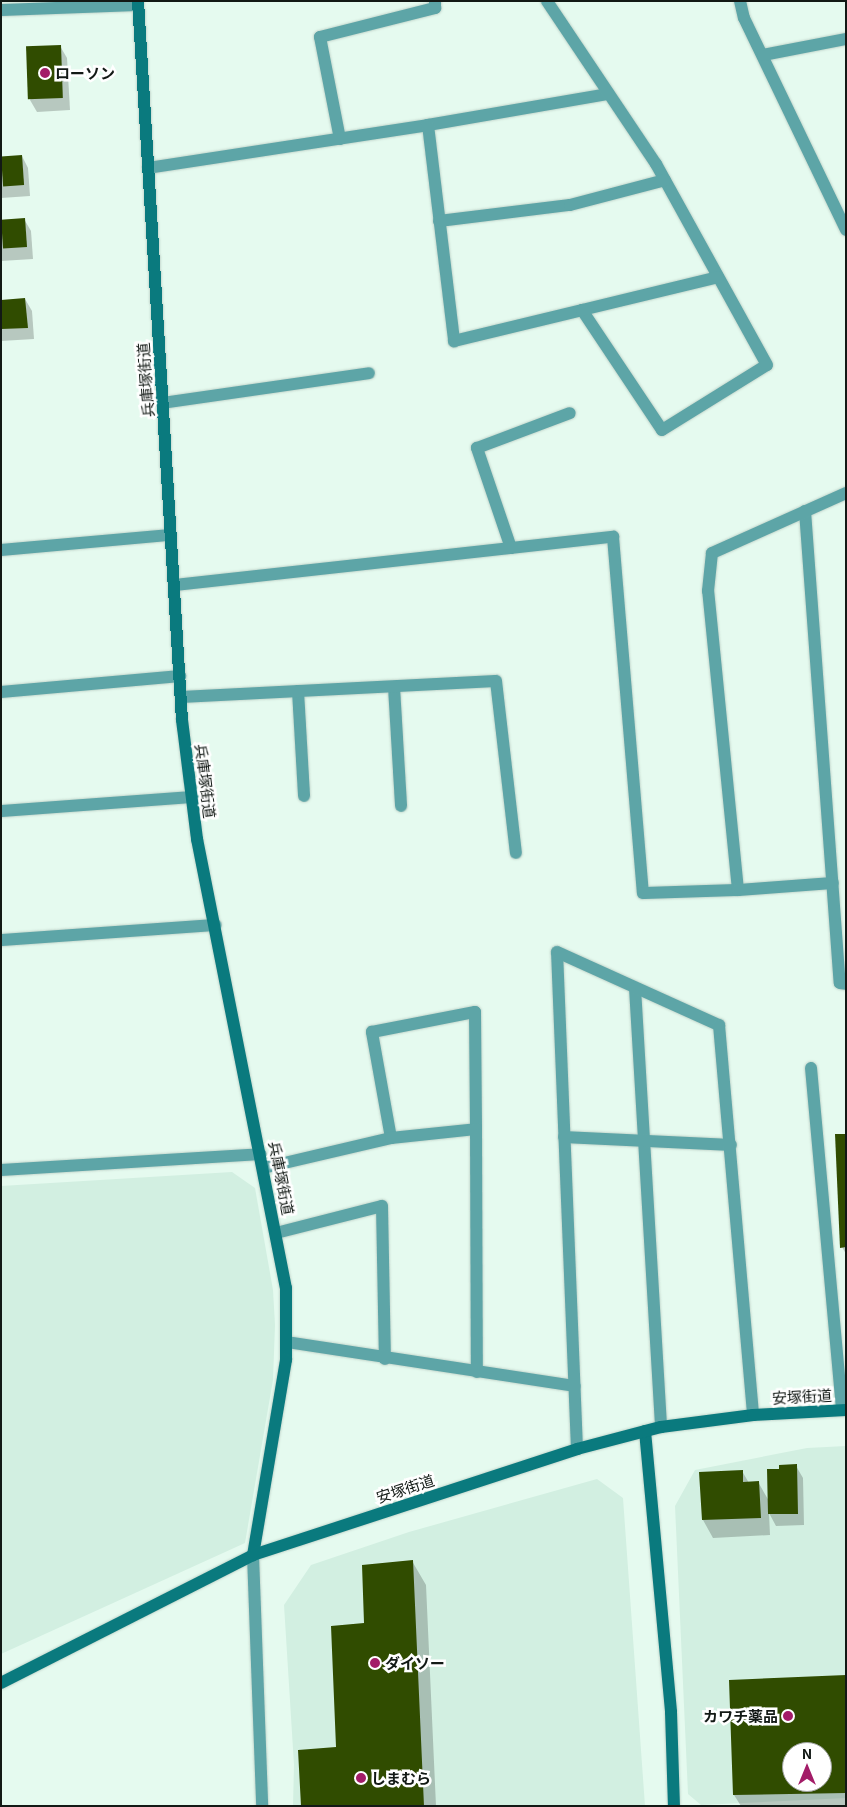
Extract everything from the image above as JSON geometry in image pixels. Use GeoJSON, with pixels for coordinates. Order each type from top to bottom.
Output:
{"type":"FeatureCollection","features":[{"type":"Feature","properties":{"kind":"street"},"geometry":{"type":"LineString","coordinates":[[340,138],[320,37],[435,8],[435,1]]}},
{"type":"Feature","properties":{"kind":"street"},"geometry":{"type":"LineString","coordinates":[[547,1],[665,180],[766,366],[662,430],[582,310]]}},
{"type":"Feature","properties":{"kind":"street"},"geometry":{"type":"LineString","coordinates":[[740,1],[763,55],[846,230]]}},
{"type":"Feature","properties":{"kind":"street"},"geometry":{"type":"LineString","coordinates":[[1,10],[138,3]]}},
{"type":"Feature","properties":{"kind":"street","name":"兵庫塚街道"},"geometry":{"type":"LineString","coordinates":[[138,3],[181,698],[192,797],[214,925],[264,1168],[286,1288],[287,1342],[253,1555]]}},
{"type":"Feature","properties":{"kind":"street"},"geometry":{"type":"LineString","coordinates":[[763,55],[846,39]]}},
{"type":"Feature","properties":{"kind":"street"},"geometry":{"type":"LineString","coordinates":[[148,168],[428,125],[608,94]]}},
{"type":"Feature","properties":{"kind":"street"},"geometry":{"type":"LineString","coordinates":[[428,125],[454,341],[718,277]]}},
{"type":"Feature","properties":{"kind":"street"},"geometry":{"type":"LineString","coordinates":[[439,221],[570,205],[665,180]]}},
{"type":"Feature","properties":{"kind":"street"},"geometry":{"type":"LineString","coordinates":[[162,403],[370,374]]}},
{"type":"Feature","properties":{"kind":"street"},"geometry":{"type":"LineString","coordinates":[[512,548],[477,448],[570,413]]}},
{"type":"Feature","properties":{"kind":"street"},"geometry":{"type":"LineString","coordinates":[[738,890],[708,590],[712,553],[846,493]]}},
{"type":"Feature","properties":{"kind":"street"},"geometry":{"type":"LineString","coordinates":[[805,511],[840,984],[846,984]]}},
{"type":"Feature","properties":{"kind":"street"},"geometry":{"type":"LineString","coordinates":[[1,550],[170,535]]}},
{"type":"Feature","properties":{"kind":"street"},"geometry":{"type":"LineString","coordinates":[[175,585],[613,537],[643,893],[738,890],[833,883]]}},
{"type":"Feature","properties":{"kind":"street"},"geometry":{"type":"LineString","coordinates":[[1,692],[180,676]]}},
{"type":"Feature","properties":{"kind":"street"},"geometry":{"type":"LineString","coordinates":[[181,698],[496,681],[516,853]]}},
{"type":"Feature","properties":{"kind":"street"},"geometry":{"type":"LineString","coordinates":[[394,686],[401,806]]}},
{"type":"Feature","properties":{"kind":"street"},"geometry":{"type":"LineString","coordinates":[[298,691],[304,796]]}},
{"type":"Feature","properties":{"kind":"street"},"geometry":{"type":"LineString","coordinates":[[1,811],[192,797]]}},
{"type":"Feature","properties":{"kind":"street"},"geometry":{"type":"LineString","coordinates":[[1,940],[214,925]]}},
{"type":"Feature","properties":{"kind":"street"},"geometry":{"type":"LineString","coordinates":[[578,1449],[556,952],[719,1025],[753,1415]]}},
{"type":"Feature","properties":{"kind":"street"},"geometry":{"type":"LineString","coordinates":[[636,988],[661,1427]]}},
{"type":"Feature","properties":{"kind":"street"},"geometry":{"type":"LineString","coordinates":[[391,1138],[372,1032],[475,1012],[477,1372]]}},
{"type":"Feature","properties":{"kind":"street"},"geometry":{"type":"LineString","coordinates":[[811,1068],[844,1410]]}},
{"type":"Feature","properties":{"kind":"street"},"geometry":{"type":"LineString","coordinates":[[264,1168],[391,1138],[476,1129]]}},
{"type":"Feature","properties":{"kind":"street"},"geometry":{"type":"LineString","coordinates":[[564,1137],[731,1146]]}},
{"type":"Feature","properties":{"kind":"street"},"geometry":{"type":"LineString","coordinates":[[1,1170],[261,1154]]}},
{"type":"Feature","properties":{"kind":"street"},"geometry":{"type":"LineString","coordinates":[[276,1233],[382,1206],[385,1359]]}},
{"type":"Feature","properties":{"kind":"street"},"geometry":{"type":"LineString","coordinates":[[287,1342],[385,1359],[574,1386]]}},
{"type":"Feature","properties":{"kind":"street","name":"安塚街道"},"geometry":{"type":"LineString","coordinates":[[1,1683],[253,1555],[578,1449],[661,1427],[753,1415],[844,1410]]}},
{"type":"Feature","properties":{"kind":"street"},"geometry":{"type":"LineString","coordinates":[[645,1431],[671,1712],[674,1806]]}},
{"type":"Feature","properties":{"kind":"street"},"geometry":{"type":"LineString","coordinates":[[253,1555],[262,1806]]}},
{"type":"Feature","properties":{"kind":"shaded area"},"geometry":{"type":"Polygon","coordinates":[[[232,1172],[255,1188],[273,1290],[275,1325],[273,1380],[245,1543],[1,1654],[1,1186],[232,1172]]]}},
{"type":"Feature","properties":{"kind":"shaded area"},"geometry":{"type":"Polygon","coordinates":[[[846,1446],[846,1798],[701,1805],[688,1794],[675,1506],[695,1470],[807,1448],[846,1446]]]}},
{"type":"Feature","properties":{"kind":"shaded area"},"geometry":{"type":"Polygon","coordinates":[[[597,1479],[623,1498],[645,1806],[293,1806],[294,1765],[284,1605],[311,1565],[409,1532],[597,1479]]]}},
{"type":"Feature","properties":{"kind":"building","name":"ローソン"},"geometry":{"type":"Polygon","coordinates":[[[61,45],[63,98],[28,99],[26,46],[61,45]]]}},
{"type":"Feature","properties":{"kind":"building"},"geometry":{"type":"Polygon","coordinates":[[[22,155],[24,185],[3,186],[1,156],[22,155]]]}},
{"type":"Feature","properties":{"kind":"building"},"geometry":{"type":"Polygon","coordinates":[[[25,218],[27,247],[3,249],[1,220],[25,218]]]}},
{"type":"Feature","properties":{"kind":"building"},"geometry":{"type":"Polygon","coordinates":[[[25,298],[28,328],[1,329],[1,300],[25,298]]]}},
{"type":"Feature","properties":{"kind":"building"},"geometry":{"type":"Polygon","coordinates":[[[835,1134],[846,1134],[846,1247],[840,1248],[835,1134]]]}},
{"type":"Feature","properties":{"kind":"building"},"geometry":{"type":"Polygon","coordinates":[[[797,1464],[798,1514],[768,1514],[767,1469],[779,1469],[779,1465],[797,1464]]]}},
{"type":"Feature","properties":{"kind":"building"},"geometry":{"type":"Polygon","coordinates":[[[743,1470],[743,1482],[759,1481],[761,1518],[702,1520],[699,1472],[743,1470]]]}},
{"type":"Feature","properties":{"kind":"building","name":"ダイソー"},"geometry":{"type":"Polygon","coordinates":[[[413,1560],[424,1806],[301,1806],[298,1750],[336,1747],[331,1626],[364,1623],[362,1565],[413,1560]]]}},
{"type":"Feature","properties":{"kind":"building","name":"カワチ薬品"},"geometry":{"type":"Polygon","coordinates":[[[846,1675],[846,1793],[733,1795],[729,1680],[846,1675]]]}},
{"type":"Feature","properties":{"kind":"place","name":"ローソン"},"geometry":{"type":"Point","coordinates":[45,73]}},
{"type":"Feature","properties":{"kind":"place","name":"ダイソー"},"geometry":{"type":"Point","coordinates":[375,1663]}},
{"type":"Feature","properties":{"kind":"place","name":"カワチ薬品"},"geometry":{"type":"Point","coordinates":[788,1716]}},
{"type":"Feature","properties":{"kind":"place","name":"しまむら"},"geometry":{"type":"Point","coordinates":[361,1778]}}]}
